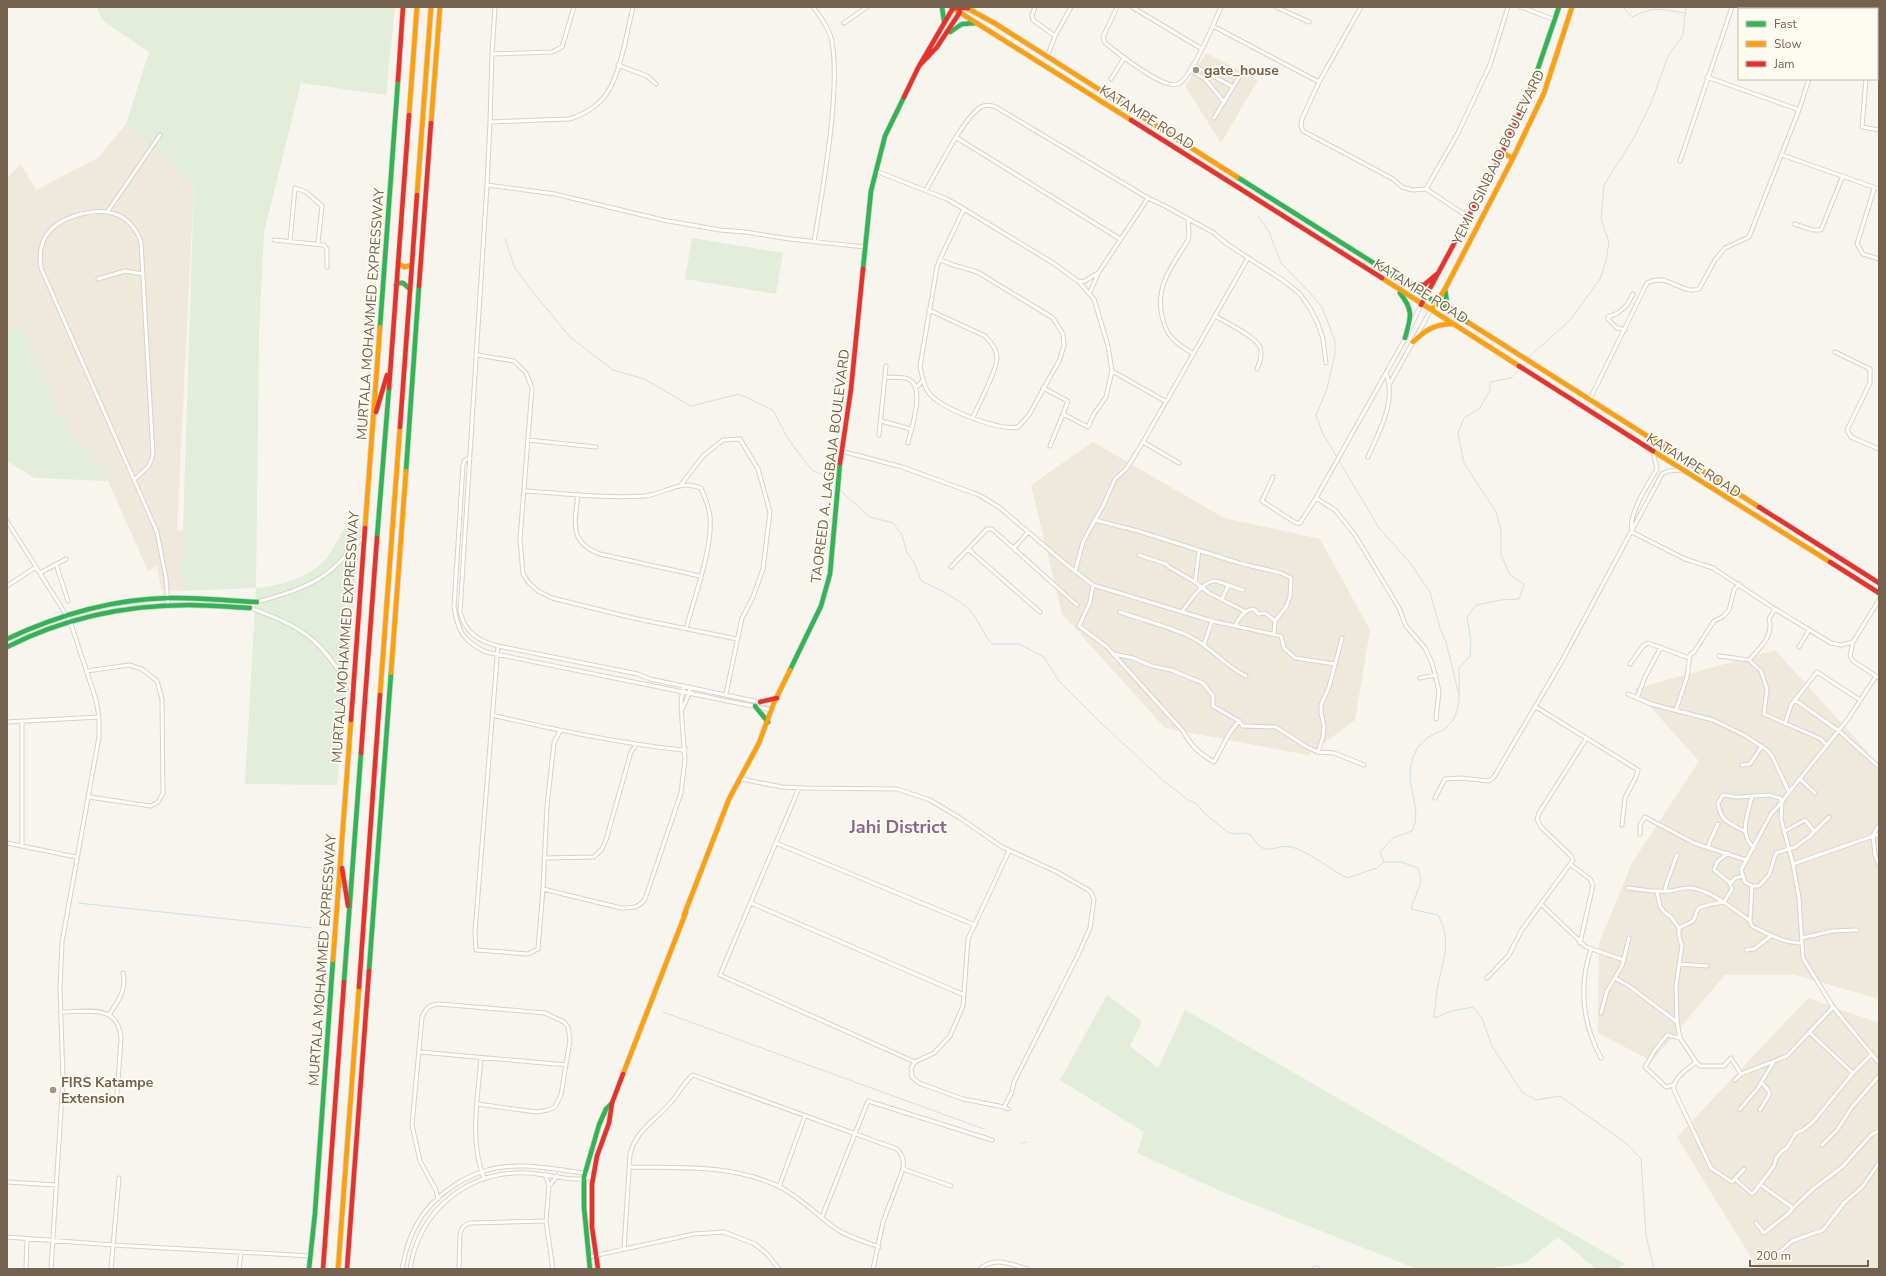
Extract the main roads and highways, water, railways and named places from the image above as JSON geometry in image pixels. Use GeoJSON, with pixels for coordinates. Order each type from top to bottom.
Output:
{"type":"FeatureCollection","features":[{"type":"Feature","properties":{"kind":"main road","name":"MURTALA MOHAMMED EXPRESSWAY"},"geometry":{"type":"LineString","coordinates":[[309,1269],[365,536],[403,7]]}},
{"type":"Feature","properties":{"kind":"main road","name":"MURTALA MOHAMMED EXPRESSWAY"},"geometry":{"type":"LineString","coordinates":[[323,1269],[417,7]]}},
{"type":"Feature","properties":{"kind":"main road"},"geometry":{"type":"LineString","coordinates":[[338,1269],[431,7]]}},
{"type":"Feature","properties":{"kind":"main road"},"geometry":{"type":"LineString","coordinates":[[347,1269],[400,525],[440,7]]}},
{"type":"Feature","properties":{"kind":"main road"},"geometry":{"type":"LineString","coordinates":[[942,7],[944,21]]}},
{"type":"Feature","properties":{"kind":"main road","name":"YEMI OSINBAJO BOULEVARD"},"geometry":{"type":"LineString","coordinates":[[1422,305],[1470,218],[1502,153],[1533,83],[1556,20],[1559,7]]}},
{"type":"Feature","properties":{"kind":"main road","name":"YEMI OSINBAJO BOULEVARD"},"geometry":{"type":"LineString","coordinates":[[1430,310],[1445,289],[1513,158],[1544,93],[1572,7]]}},
{"type":"Feature","properties":{"kind":"main road","name":"TAOREED A. LAGBAJA BOULEVARD"},"geometry":{"type":"LineString","coordinates":[[684,914],[729,799],[741,779],[768,722],[772,708],[819,612],[830,574],[841,451],[851,389],[871,191],[885,136],[918,68],[952,8]]}},
{"type":"Feature","properties":{"kind":"main road","name":"KATAMPE ROAD"},"geometry":{"type":"LineString","coordinates":[[952,8],[959,9],[976,23],[1251,195],[1653,452],[1879,593]]}},
{"type":"Feature","properties":{"kind":"main road"},"geometry":{"type":"LineString","coordinates":[[959,9],[967,8]]}},
{"type":"Feature","properties":{"kind":"main road","name":"KATAMPE ROAD"},"geometry":{"type":"LineString","coordinates":[[967,8],[1590,399],[1879,583]]}},
{"type":"Feature","properties":{"kind":"main road","name":"TAOREED A. LAGBAJA BOULEVARD"},"geometry":{"type":"LineString","coordinates":[[918,68],[930,57],[946,36],[959,9]]}},
{"type":"Feature","properties":{"kind":"main road"},"geometry":{"type":"LineString","coordinates":[[946,36],[957,25],[963,23],[976,23]]}},
{"type":"Feature","properties":{"kind":"main road"},"geometry":{"type":"LineString","coordinates":[[1502,153],[1513,158]]}},
{"type":"Feature","properties":{"kind":"main road"},"geometry":{"type":"LineString","coordinates":[[398,263],[404,267],[412,265]]}},
{"type":"Feature","properties":{"kind":"main road"},"geometry":{"type":"LineString","coordinates":[[1406,284],[1424,284],[1430,281],[1442,268]]}},
{"type":"Feature","properties":{"kind":"main road"},"geometry":{"type":"LineString","coordinates":[[396,285],[403,283],[410,290]]}},
{"type":"Feature","properties":{"kind":"main road"},"geometry":{"type":"LineString","coordinates":[[1396,288],[1410,306],[1412,313],[1406,338]]}},
{"type":"Feature","properties":{"kind":"main road"},"geometry":{"type":"LineString","coordinates":[[1445,289],[1447,303],[1453,313]]}},
{"type":"Feature","properties":{"kind":"main road"},"geometry":{"type":"LineString","coordinates":[[1413,342],[1433,326],[1440,323],[1452,324]]}},
{"type":"Feature","properties":{"kind":"main road"},"geometry":{"type":"LineString","coordinates":[[373,423],[391,364]]}},
{"type":"Feature","properties":{"kind":"main road"},"geometry":{"type":"LineString","coordinates":[[7,638],[66,614],[109,604],[167,598],[258,602]]}},
{"type":"Feature","properties":{"kind":"main road"},"geometry":{"type":"LineString","coordinates":[[7,646],[36,633],[70,621],[122,609],[168,605],[250,608]]}},
{"type":"Feature","properties":{"kind":"main road"},"geometry":{"type":"LineString","coordinates":[[760,702],[777,698]]}},
{"type":"Feature","properties":{"kind":"main road"},"geometry":{"type":"LineString","coordinates":[[755,706],[768,722]]}},
{"type":"Feature","properties":{"kind":"main road"},"geometry":{"type":"LineString","coordinates":[[340,859],[350,916]]}},
{"type":"Feature","properties":{"kind":"main road"},"geometry":{"type":"LineString","coordinates":[[368,864],[373,915]]}},
{"type":"Feature","properties":{"kind":"main road","name":"TAOREED A. LAGBAJA BOULEVARD"},"geometry":{"type":"LineString","coordinates":[[598,1269],[595,1255],[590,1204],[592,1177],[597,1155],[610,1118],[612,1103],[700,873]]}},
{"type":"Feature","properties":{"kind":"main road","name":"TAOREED A. LAGBAJA BOULEVARD"},"geometry":{"type":"LineString","coordinates":[[590,1269],[584,1207],[584,1180],[599,1125],[606,1109],[612,1103]]}},
{"type":"Feature","properties":{"kind":"waterway"},"geometry":{"type":"LineString","coordinates":[[1623,7],[1632,17],[1640,13],[1658,9],[1685,13]]}},
{"type":"Feature","properties":{"kind":"waterway"},"geometry":{"type":"LineString","coordinates":[[1527,359],[1571,319],[1600,279],[1606,261],[1609,242],[1601,219],[1604,185],[1635,136],[1652,101],[1668,56],[1683,35],[1686,7]]}},
{"type":"Feature","properties":{"kind":"waterway"},"geometry":{"type":"LineString","coordinates":[[1258,216],[1269,232],[1281,263],[1313,296],[1323,309],[1335,341],[1335,354],[1327,389],[1316,415],[1322,432],[1379,528],[1411,564],[1430,592],[1440,628],[1446,642],[1459,695]]}},
{"type":"Feature","properties":{"kind":"waterway"},"geometry":{"type":"LineString","coordinates":[[505,239],[515,268],[532,291],[570,337],[613,370],[644,379],[691,406],[739,394],[773,410],[787,437],[803,459],[813,471],[822,474],[837,487]]}},
{"type":"Feature","properties":{"kind":"waterway"},"geometry":{"type":"LineString","coordinates":[[1520,368],[1511,378],[1490,382],[1490,390],[1480,408],[1464,418],[1458,433],[1464,463],[1496,512],[1501,531],[1501,555],[1510,575],[1524,584],[1519,599],[1501,600],[1476,605],[1467,617],[1471,641],[1470,656],[1459,668],[1459,699],[1456,715],[1446,728],[1437,732],[1423,742],[1414,754],[1410,774],[1416,815],[1415,823],[1412,831],[1393,838],[1380,852],[1384,862],[1401,862],[1418,868],[1421,881],[1411,909],[1438,915],[1445,934],[1445,952],[1437,990],[1434,1018],[1452,1011],[1473,1007],[1482,1018],[1492,1046],[1522,1092],[1536,1100],[1560,1096],[1627,1144],[1641,1159],[1646,1235],[1654,1269]]}},
{"type":"Feature","properties":{"kind":"waterway"},"geometry":{"type":"LineString","coordinates":[[839,489],[870,517],[893,523],[902,535],[907,553],[914,562],[921,581],[951,596],[971,611],[992,644],[1019,644],[1044,657],[1059,681],[1102,724],[1165,782],[1188,800],[1197,804],[1205,814],[1229,833],[1244,833],[1251,835],[1257,843],[1266,849],[1282,847],[1295,848],[1308,854],[1347,878],[1377,868],[1384,862]]}},
{"type":"Feature","properties":{"kind":"waterway"},"geometry":{"type":"LineString","coordinates":[[78,903],[312,928]]}},
{"type":"Feature","properties":{"kind":"waterway"},"geometry":{"type":"LineString","coordinates":[[663,1012],[984,1129]]}},
{"type":"Feature","properties":{"kind":"waterway"},"geometry":{"type":"LineString","coordinates":[[1021,1143],[1026,1142]]}},
{"type":"Feature","properties":{"kind":"place","name":"gate_house"},"geometry":{"type":"Point","coordinates":[1196,70]}},
{"type":"Feature","properties":{"kind":"place","name":"FIRS Katampe Extension"},"geometry":{"type":"Point","coordinates":[53,1090]}},
{"type":"Feature","properties":{"kind":"district","name":"Jahi District"},"geometry":{"type":"Point","coordinates":[898,827]}}]}
